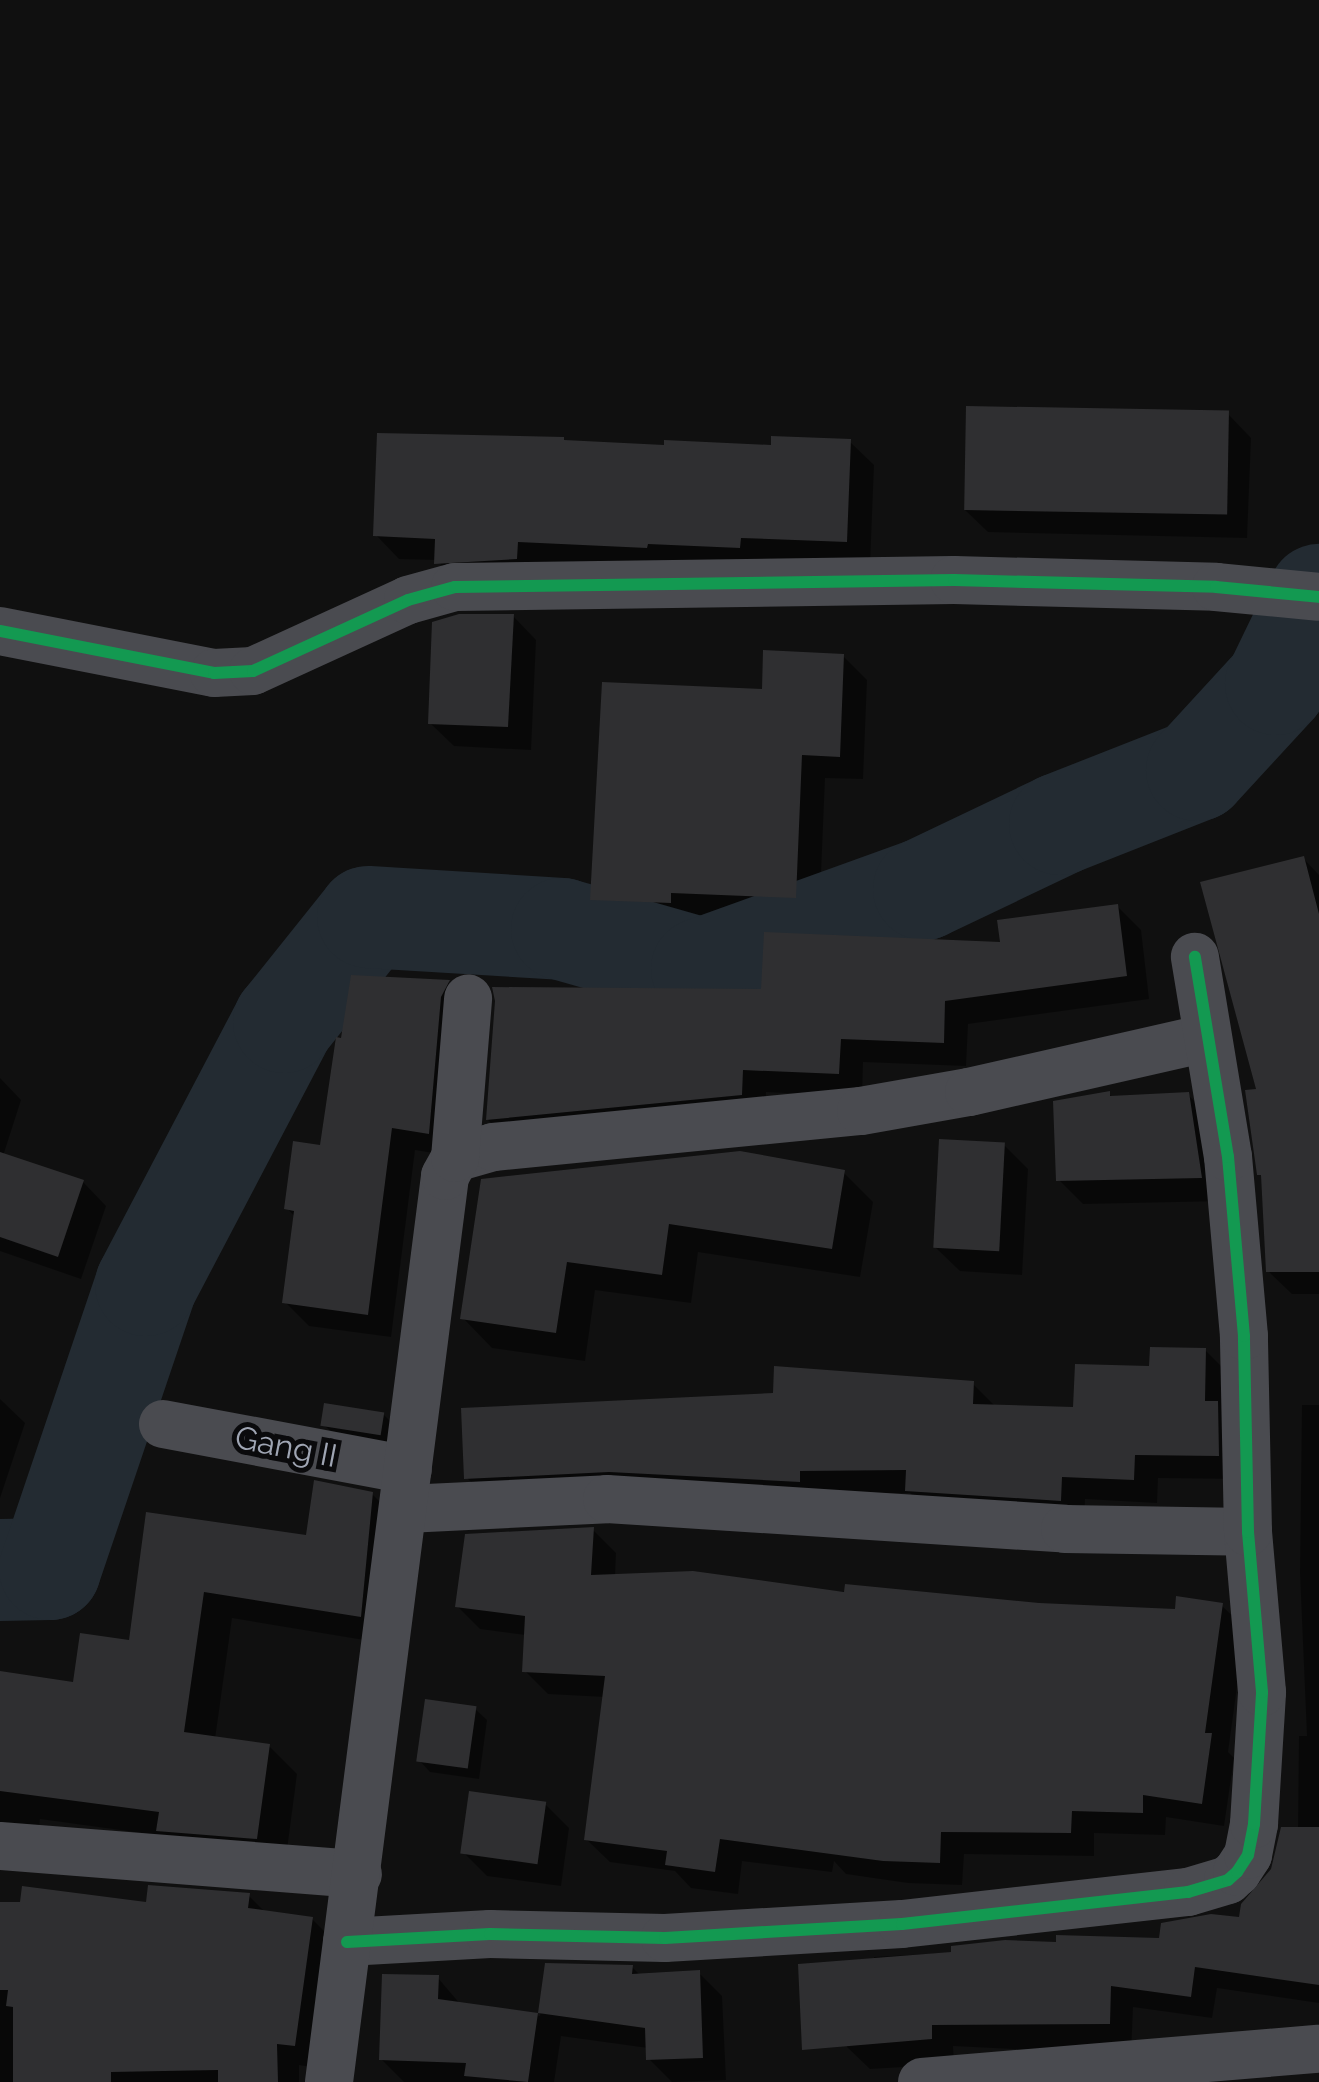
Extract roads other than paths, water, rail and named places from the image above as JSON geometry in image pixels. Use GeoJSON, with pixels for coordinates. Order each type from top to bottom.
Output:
{"type":"FeatureCollection","features":[{"type":"Feature","properties":{"kind":"street"},"geometry":{"type":"LineString","coordinates":[[0,631],[214,673],[252,671],[408,600],[455,587],[561,582],[954,580],[1216,587],[1319,597]]}},
{"type":"Feature","properties":{"kind":"street"},"geometry":{"type":"LineString","coordinates":[[347,1942],[490,1934],[665,1938],[787,1933],[1188,1892],[1228,1880],[1248,1855],[1254,1824],[1262,1692],[1248,1532],[1244,1336],[1228,1157],[1195,957]]}},
{"type":"Feature","properties":{"kind":"street"},"geometry":{"type":"LineString","coordinates":[[329,2082],[445,1176],[455,1158],[468,999]]}},
{"type":"Feature","properties":{"kind":"street"},"geometry":{"type":"LineString","coordinates":[[455,1158],[493,1146],[861,1111],[969,1092],[1206,1038]]}},
{"type":"Feature","properties":{"kind":"street","name":"Gang II"},"geometry":{"type":"LineString","coordinates":[[164,1424],[407,1490],[608,1499],[1065,1530],[1248,1532]]}},
{"type":"Feature","properties":{"kind":"street"},"geometry":{"type":"LineString","coordinates":[[0,1846],[358,1874]]}},
{"type":"Feature","properties":{"kind":"street"},"geometry":{"type":"LineString","coordinates":[[922,2082],[1319,2049]]}},
{"type":"Feature","properties":{"kind":"waterway"},"geometry":{"type":"LineString","coordinates":[[0,1570],[50,1569],[146,1285],[284,1022],[368,917],[562,929],[702,969],[924,889],[1060,824],[1197,770],[1276,684],[1319,595]]}}]}
